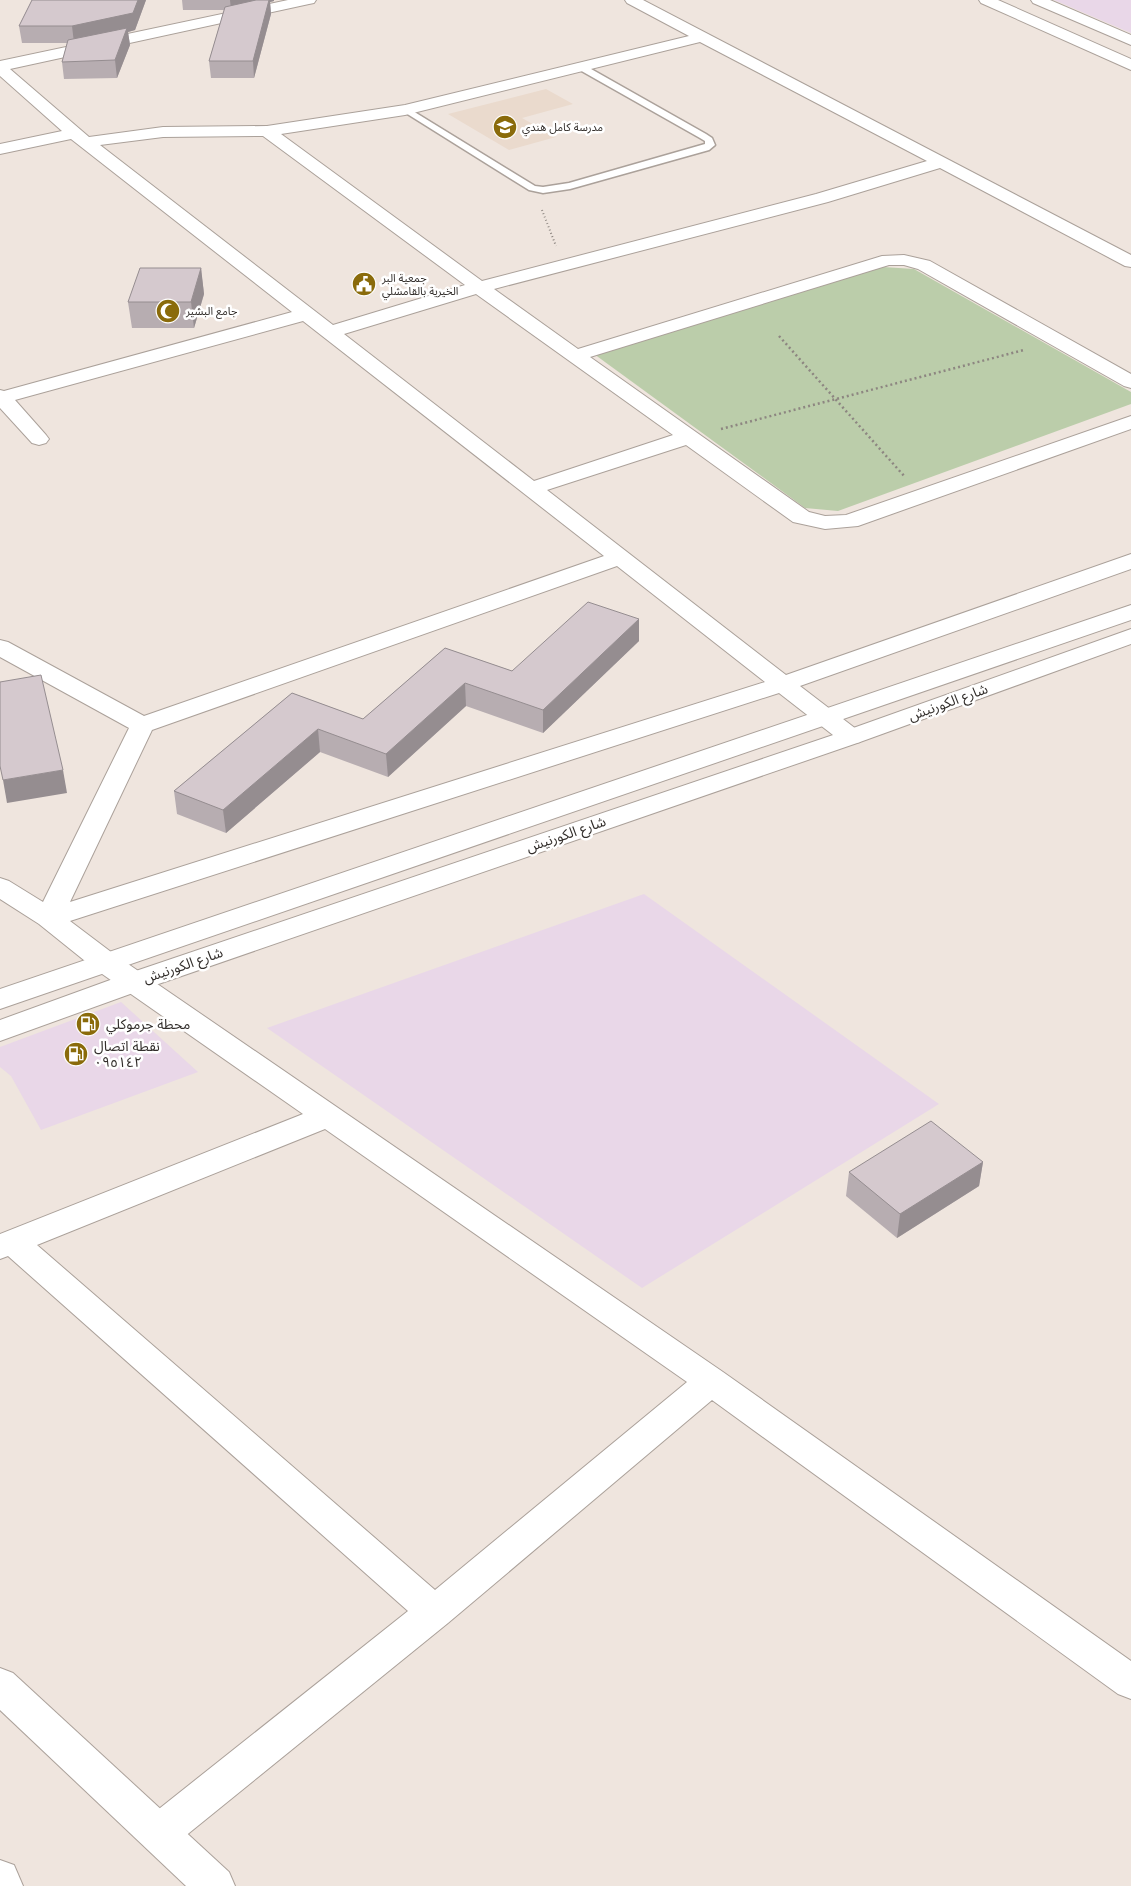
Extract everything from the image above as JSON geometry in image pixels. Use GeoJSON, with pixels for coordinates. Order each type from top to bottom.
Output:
{"type":"FeatureCollection","features":[{"type":"Feature","properties":{"kind":"street"},"geometry":{"type":"LineString","coordinates":[[0,67],[309,0]]}},
{"type":"Feature","properties":{"kind":"street"},"geometry":{"type":"LineString","coordinates":[[632,0],[1131,262]]}},
{"type":"Feature","properties":{"kind":"street"},"geometry":{"type":"LineString","coordinates":[[986,0],[1131,65]]}},
{"type":"Feature","properties":{"kind":"street"},"geometry":{"type":"LineString","coordinates":[[1038,0],[1131,40]]}},
{"type":"Feature","properties":{"kind":"street"},"geometry":{"type":"LineString","coordinates":[[0,149],[80,138],[163,132],[267,131],[405,110],[702,37]]}},
{"type":"Feature","properties":{"kind":"street"},"geometry":{"type":"LineString","coordinates":[[0,67],[80,138],[851,737]]}},
{"type":"Feature","properties":{"kind":"street"},"geometry":{"type":"LineString","coordinates":[[267,131],[479,287],[801,517],[831,523],[850,521],[1131,422]]}},
{"type":"Feature","properties":{"kind":"street"},"geometry":{"type":"LineString","coordinates":[[330,332],[479,287],[822,198],[943,162]]}},
{"type":"Feature","properties":{"kind":"street"},"geometry":{"type":"LineString","coordinates":[[576,356],[896,260],[912,261],[924,265],[1131,382]]}},
{"type":"Feature","properties":{"kind":"street"},"geometry":{"type":"LineString","coordinates":[[39,439],[0,397],[306,314]]}},
{"type":"Feature","properties":{"kind":"street"},"geometry":{"type":"LineString","coordinates":[[530,489],[689,437]]}},
{"type":"Feature","properties":{"kind":"street"},"geometry":{"type":"LineString","coordinates":[[49,918],[142,725],[619,558]]}},
{"type":"Feature","properties":{"kind":"street"},"geometry":{"type":"LineString","coordinates":[[49,918],[782,684],[1131,561]]}},
{"type":"Feature","properties":{"kind":"street","name":"شارع الكورنيش"},"geometry":{"type":"LineString","coordinates":[[0,999],[1131,612]]}},
{"type":"Feature","properties":{"kind":"street","name":"شارع الكورنيش"},"geometry":{"type":"LineString","coordinates":[[0,1031],[134,982],[851,737],[1131,636]]}},
{"type":"Feature","properties":{"kind":"street"},"geometry":{"type":"LineString","coordinates":[[0,647],[142,725]]}},
{"type":"Feature","properties":{"kind":"street"},"geometry":{"type":"LineString","coordinates":[[0,886],[49,918],[105,962],[711,1381],[1131,1682]]}},
{"type":"Feature","properties":{"kind":"street"},"geometry":{"type":"LineString","coordinates":[[328,1116],[7,1245],[435,1612]]}},
{"type":"Feature","properties":{"kind":"street"},"geometry":{"type":"LineString","coordinates":[[160,1833],[435,1612],[711,1381]]}},
{"type":"Feature","properties":{"kind":"street"},"geometry":{"type":"LineString","coordinates":[[0,1685],[215,1886]]}},
{"type":"Feature","properties":{"kind":"street"},"geometry":{"type":"LineString","coordinates":[[0,1879],[3,1886]]}},
{"type":"Feature","properties":{"kind":"lane"},"geometry":{"type":"LineString","coordinates":[[405,110],[532,188],[543,190],[570,186],[706,148],[710,145],[709,140],[704,136],[581,67]]}},
{"type":"Feature","properties":{"kind":"path"},"geometry":{"type":"LineString","coordinates":[[542,209],[563,265]]}},
{"type":"Feature","properties":{"kind":"path"},"geometry":{"type":"LineString","coordinates":[[779,336],[922,496]]}},
{"type":"Feature","properties":{"kind":"path"},"geometry":{"type":"LineString","coordinates":[[689,437],[1056,341]]}},
{"type":"Feature","properties":{"kind":"shaded area"},"geometry":{"type":"Polygon","coordinates":[[[1054,0],[1131,0],[1131,33],[1054,0]]]}},
{"type":"Feature","properties":{"kind":"shaded area","name":"مدرسة كامل هندي"},"geometry":{"type":"Polygon","coordinates":[[[546,89],[573,104],[522,118],[556,137],[509,150],[448,114],[546,89]]]}},
{"type":"Feature","properties":{"kind":"shaded area"},"geometry":{"type":"Polygon","coordinates":[[[644,894],[939,1104],[642,1288],[267,1028],[644,894]]]}},
{"type":"Feature","properties":{"kind":"shaded area"},"geometry":{"type":"Polygon","coordinates":[[[121,1002],[198,1072],[41,1130],[11,1076],[0,1067],[0,1047],[121,1002]]]}},
{"type":"Feature","properties":{"kind":"green space"},"geometry":{"type":"Polygon","coordinates":[[[883,267],[914,269],[1131,392],[1131,404],[838,511],[805,508],[594,354],[883,267]]]}},
{"type":"Feature","properties":{"kind":"building"},"geometry":{"type":"Polygon","coordinates":[[[32,0],[138,0],[133,13],[72,26],[19,26],[32,0]]]}},
{"type":"Feature","properties":{"kind":"building"},"geometry":{"type":"Polygon","coordinates":[[[256,0],[269,0],[253,61],[209,61],[225,7],[256,0]]]}},
{"type":"Feature","properties":{"kind":"building"},"geometry":{"type":"Polygon","coordinates":[[[127,28],[115,60],[62,62],[68,40],[127,28]]]}},
{"type":"Feature","properties":{"kind":"building"},"geometry":{"type":"Polygon","coordinates":[[[140,268],[201,268],[191,302],[128,302],[140,268]]]}},
{"type":"Feature","properties":{"kind":"building"},"geometry":{"type":"Polygon","coordinates":[[[588,602],[639,619],[543,710],[465,683],[386,754],[318,729],[223,810],[174,791],[292,693],[363,719],[445,648],[512,671],[588,602]]]}},
{"type":"Feature","properties":{"kind":"building"},"geometry":{"type":"Polygon","coordinates":[[[41,675],[63,770],[3,780],[0,766],[0,682],[41,675]]]}},
{"type":"Feature","properties":{"kind":"building"},"geometry":{"type":"Polygon","coordinates":[[[931,1121],[983,1162],[900,1214],[849,1172],[931,1121]]]}},
{"type":"Feature","properties":{"kind":"place","name":"مدرسة كامل هندي"},"geometry":{"type":"Point","coordinates":[505,127]}},
{"type":"Feature","properties":{"kind":"place","name":"جمعية البر الخيرية بالقامشلي"},"geometry":{"type":"Point","coordinates":[364,284]}},
{"type":"Feature","properties":{"kind":"place","name":"جامع البشير"},"geometry":{"type":"Point","coordinates":[168,311]}},
{"type":"Feature","properties":{"kind":"place","name":"محطة جرموكلي"},"geometry":{"type":"Point","coordinates":[88,1024]}},
{"type":"Feature","properties":{"kind":"place","name":"نقطة اتصال ٠٩٥١٤٢"},"geometry":{"type":"Point","coordinates":[76,1054]}}]}
